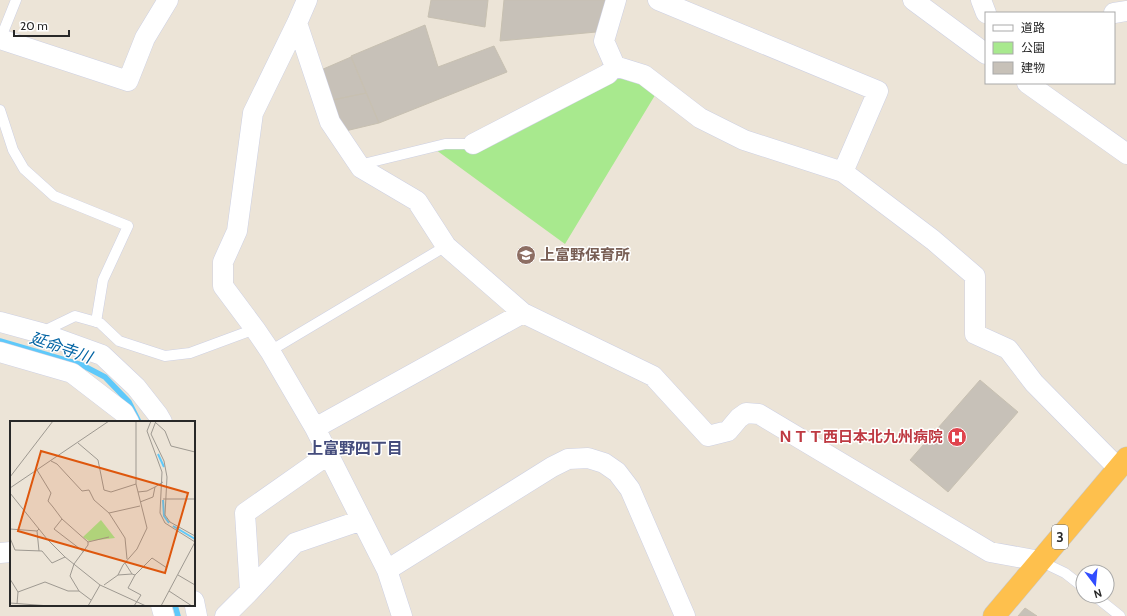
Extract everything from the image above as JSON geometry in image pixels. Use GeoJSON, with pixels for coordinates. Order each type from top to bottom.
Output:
{"type":"FeatureCollection","features":[{"type":"Feature","properties":{"kind":"highway","name":"3"},"geometry":{"type":"LineString","coordinates":[[994,616],[1122,463]]}},
{"type":"Feature","properties":{"kind":"street"},"geometry":{"type":"LineString","coordinates":[[0,40],[128,81],[145,38],[168,0]]}},
{"type":"Feature","properties":{"kind":"street"},"geometry":{"type":"LineString","coordinates":[[307,0],[253,114],[237,231],[223,262],[223,286],[270,351],[315,428],[387,570],[402,616]]}},
{"type":"Feature","properties":{"kind":"street"},"geometry":{"type":"LineString","coordinates":[[616,0],[604,42],[615,66],[644,75],[700,118],[744,140],[843,172],[933,240],[975,276],[974,334],[1008,349],[1034,383],[1122,463]]}},
{"type":"Feature","properties":{"kind":"street"},"geometry":{"type":"LineString","coordinates":[[658,0],[878,91],[843,172]]}},
{"type":"Feature","properties":{"kind":"street"},"geometry":{"type":"LineString","coordinates":[[913,0],[985,53]]}},
{"type":"Feature","properties":{"kind":"street"},"geometry":{"type":"LineString","coordinates":[[981,0],[986,12]]}},
{"type":"Feature","properties":{"kind":"street"},"geometry":{"type":"LineString","coordinates":[[1115,13],[1127,11]]}},
{"type":"Feature","properties":{"kind":"street"},"geometry":{"type":"LineString","coordinates":[[297,23],[330,122],[361,168],[417,201],[446,246],[523,313],[653,376],[708,436],[728,431],[739,418],[746,413],[759,414],[990,552],[1040,562]]}},
{"type":"Feature","properties":{"kind":"street"},"geometry":{"type":"LineString","coordinates":[[473,144],[608,74],[615,66]]}},
{"type":"Feature","properties":{"kind":"street"},"geometry":{"type":"LineString","coordinates":[[1028,84],[1127,154]]}},
{"type":"Feature","properties":{"kind":"street"},"geometry":{"type":"LineString","coordinates":[[315,428],[523,313]]}},
{"type":"Feature","properties":{"kind":"street"},"geometry":{"type":"LineString","coordinates":[[0,322],[41,333],[102,355],[136,387],[158,414],[162,421]]}},
{"type":"Feature","properties":{"kind":"street"},"geometry":{"type":"LineString","coordinates":[[0,352],[72,373],[124,413],[128,421]]}},
{"type":"Feature","properties":{"kind":"street"},"geometry":{"type":"LineString","coordinates":[[250,591],[245,513],[329,454]]}},
{"type":"Feature","properties":{"kind":"street"},"geometry":{"type":"LineString","coordinates":[[387,570],[552,467],[568,460],[588,458],[604,463],[617,472],[630,489],[685,616]]}},
{"type":"Feature","properties":{"kind":"street"},"geometry":{"type":"LineString","coordinates":[[225,616],[295,543],[362,520]]}},
{"type":"Feature","properties":{"kind":"street"},"geometry":{"type":"LineString","coordinates":[[161,606],[164,616]]}},
{"type":"Feature","properties":{"kind":"street"},"geometry":{"type":"LineString","coordinates":[[195,606],[197,616]]}},
{"type":"Feature","properties":{"kind":"lane"},"geometry":{"type":"LineString","coordinates":[[0,40],[16,0]]}},
{"type":"Feature","properties":{"kind":"lane"},"geometry":{"type":"LineString","coordinates":[[0,110],[13,150],[24,169],[54,196],[128,226],[103,280],[96,322]]}},
{"type":"Feature","properties":{"kind":"lane"},"geometry":{"type":"LineString","coordinates":[[359,165],[445,144],[473,144]]}},
{"type":"Feature","properties":{"kind":"lane"},"geometry":{"type":"LineString","coordinates":[[270,351],[446,246]]}},
{"type":"Feature","properties":{"kind":"lane"},"geometry":{"type":"LineString","coordinates":[[41,333],[75,316],[100,323],[119,341],[165,356],[190,353],[255,329]]}},
{"type":"Feature","properties":{"kind":"lane"},"geometry":{"type":"LineString","coordinates":[[1040,562],[1065,573],[1075,581]]}},
{"type":"Feature","properties":{"kind":"lane"},"geometry":{"type":"LineString","coordinates":[[1105,604],[1120,616]]}},
{"type":"Feature","properties":{"kind":"green space"},"geometry":{"type":"Polygon","coordinates":[[[615,66],[660,87],[565,244],[432,147],[473,144],[615,66]]]}},
{"type":"Feature","properties":{"kind":"building"},"geometry":{"type":"Polygon","coordinates":[[[431,0],[488,0],[485,27],[428,17],[431,0]]]}},
{"type":"Feature","properties":{"kind":"building"},"geometry":{"type":"Polygon","coordinates":[[[504,0],[617,0],[607,31],[500,41],[504,0]]]}},
{"type":"Feature","properties":{"kind":"building"},"geometry":{"type":"Polygon","coordinates":[[[425,25],[438,67],[494,46],[507,72],[379,123],[351,56],[425,25]]]}},
{"type":"Feature","properties":{"kind":"building"},"geometry":{"type":"Polygon","coordinates":[[[351,57],[366,93],[323,102],[314,73],[351,57]]]}},
{"type":"Feature","properties":{"kind":"building"},"geometry":{"type":"Polygon","coordinates":[[[366,93],[379,123],[337,133],[323,102],[366,93]]]}},
{"type":"Feature","properties":{"kind":"building"},"geometry":{"type":"Polygon","coordinates":[[[980,380],[1018,412],[948,492],[910,460],[980,380]]]}},
{"type":"Feature","properties":{"kind":"building"},"geometry":{"type":"Polygon","coordinates":[[[1025,608],[1037,616],[1018,616],[1025,608]]]}},
{"type":"Feature","properties":{"kind":"waterway","name":"延命寺川"},"geometry":{"type":"LineString","coordinates":[[0,341],[82,365],[105,377],[129,402],[138,421]]}},
{"type":"Feature","properties":{"kind":"waterway","name":"延命寺川"},"geometry":{"type":"LineString","coordinates":[[175,606],[178,616]]}},
{"type":"Feature","properties":{"kind":"place","name":"上富野保育所"},"geometry":{"type":"Point","coordinates":[526,255]}},
{"type":"Feature","properties":{"kind":"place","name":"ＮＴＴ西日本北九州病院"},"geometry":{"type":"Point","coordinates":[957,437]}},
{"type":"Feature","properties":{"kind":"district","name":"上富野四丁目"},"geometry":{"type":"Point","coordinates":[355,448]}}]}
